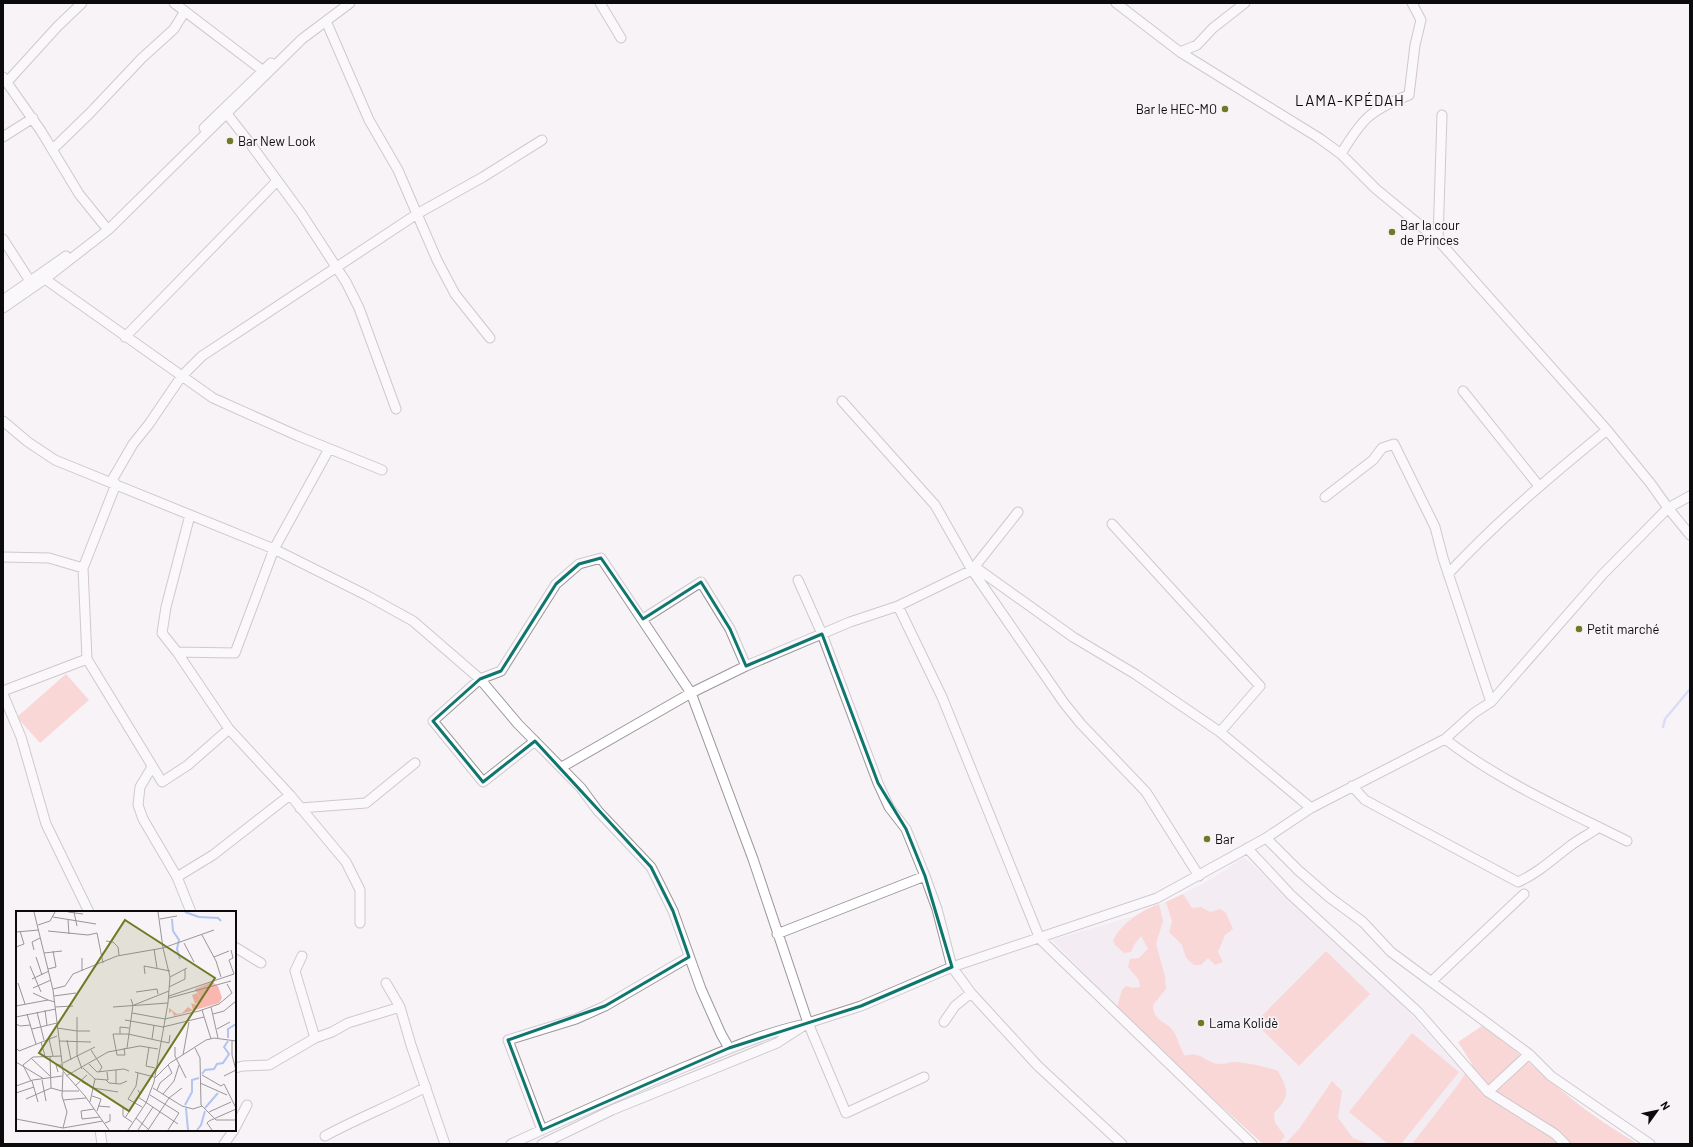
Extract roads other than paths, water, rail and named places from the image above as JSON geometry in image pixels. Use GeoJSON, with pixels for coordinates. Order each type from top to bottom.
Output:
{"type":"FeatureCollection","features":[{"type":"Feature","properties":{"kind":"street"},"geometry":{"type":"LineString","coordinates":[[82,3],[5,79],[53,149],[79,194],[104,226]]}},
{"type":"Feature","properties":{"kind":"street"},"geometry":{"type":"LineString","coordinates":[[174,3],[262,70]]}},
{"type":"Feature","properties":{"kind":"street"},"geometry":{"type":"LineString","coordinates":[[3,300],[104,226],[262,70],[302,38],[350,3]]}},
{"type":"Feature","properties":{"kind":"street"},"geometry":{"type":"LineString","coordinates":[[600,3],[621,38]]}},
{"type":"Feature","properties":{"kind":"street"},"geometry":{"type":"LineString","coordinates":[[1116,3],[1180,52],[1320,138],[1340,154],[1376,189],[1438,240],[1607,430],[1690,535]]}},
{"type":"Feature","properties":{"kind":"street"},"geometry":{"type":"LineString","coordinates":[[1180,52],[1197,45],[1213,28],[1245,3]]}},
{"type":"Feature","properties":{"kind":"street"},"geometry":{"type":"LineString","coordinates":[[1340,154],[1362,121],[1382,106],[1409,95],[1415,45],[1421,20],[1412,3]]}},
{"type":"Feature","properties":{"kind":"street"},"geometry":{"type":"LineString","coordinates":[[53,149],[90,113],[142,58],[174,29],[185,11]]}},
{"type":"Feature","properties":{"kind":"street"},"geometry":{"type":"LineString","coordinates":[[326,21],[369,120],[398,170],[437,260],[455,294],[490,338]]}},
{"type":"Feature","properties":{"kind":"street"},"geometry":{"type":"LineString","coordinates":[[3,308],[45,279],[108,230],[227,114],[302,38]]}},
{"type":"Feature","properties":{"kind":"street"},"geometry":{"type":"LineString","coordinates":[[227,114],[277,181],[336,268],[359,308],[396,409]]}},
{"type":"Feature","properties":{"kind":"street"},"geometry":{"type":"LineString","coordinates":[[1438,240],[1442,115]]}},
{"type":"Feature","properties":{"kind":"street"},"geometry":{"type":"LineString","coordinates":[[3,137],[33,118]]}},
{"type":"Feature","properties":{"kind":"street"},"geometry":{"type":"LineString","coordinates":[[229,729],[188,765],[162,782],[87,659],[83,568],[114,483],[133,444],[182,377],[202,356],[417,214],[483,177],[542,140]]}},
{"type":"Feature","properties":{"kind":"street"},"geometry":{"type":"LineString","coordinates":[[125,337],[277,181]]}},
{"type":"Feature","properties":{"kind":"street"},"geometry":{"type":"LineString","coordinates":[[3,239],[30,281]]}},
{"type":"Feature","properties":{"kind":"street"},"geometry":{"type":"LineString","coordinates":[[45,279],[213,398],[329,449],[382,470]]}},
{"type":"Feature","properties":{"kind":"street"},"geometry":{"type":"LineString","coordinates":[[1463,391],[1539,486]]}},
{"type":"Feature","properties":{"kind":"street"},"geometry":{"type":"LineString","coordinates":[[842,401],[935,505],[974,568],[1064,703],[1081,724],[1146,792],[1199,876]]}},
{"type":"Feature","properties":{"kind":"street"},"geometry":{"type":"LineString","coordinates":[[3,421],[28,442],[55,460],[274,549],[413,620],[480,679],[518,724],[582,788],[598,811],[651,867],[673,911],[701,989],[721,1034],[729,1048]]}},
{"type":"Feature","properties":{"kind":"street"},"geometry":{"type":"LineString","coordinates":[[1448,574],[1479,540],[1539,486],[1607,430]]}},
{"type":"Feature","properties":{"kind":"street"},"geometry":{"type":"LineString","coordinates":[[1325,497],[1373,460],[1382,448],[1394,444],[1435,527],[1448,574],[1491,702]]}},
{"type":"Feature","properties":{"kind":"street"},"geometry":{"type":"LineString","coordinates":[[178,652],[235,652],[274,549],[329,449]]}},
{"type":"Feature","properties":{"kind":"street"},"geometry":{"type":"LineString","coordinates":[[511,1144],[602,1102],[729,1048],[775,1031],[808,1023],[861,1006],[952,967],[1040,939],[1156,898],[1199,876],[1266,838],[1311,808],[1445,739],[1474,713],[1491,702],[1603,574],[1668,508],[1690,496]]}},
{"type":"Feature","properties":{"kind":"street"},"geometry":{"type":"LineString","coordinates":[[562,767],[691,693],[746,666],[822,634],[898,606],[974,568],[1018,512]]}},
{"type":"Feature","properties":{"kind":"street"},"geometry":{"type":"LineString","coordinates":[[190,515],[166,607],[162,633],[178,652],[229,729],[290,795],[346,862],[360,890],[360,923]]}},
{"type":"Feature","properties":{"kind":"street"},"geometry":{"type":"LineString","coordinates":[[1112,524],[1260,686],[1220,732]]}},
{"type":"Feature","properties":{"kind":"street"},"geometry":{"type":"LineString","coordinates":[[3,557],[49,558],[83,568]]}},
{"type":"Feature","properties":{"kind":"street"},"geometry":{"type":"LineString","coordinates":[[536,741],[483,782],[433,721],[480,679],[501,671],[556,584],[579,564],[601,558],[691,693],[753,859],[808,1023],[846,1113],[924,1077]]}},
{"type":"Feature","properties":{"kind":"street"},"geometry":{"type":"LineString","coordinates":[[974,568],[1073,637],[1134,674],[1220,732],[1311,808]]}},
{"type":"Feature","properties":{"kind":"street"},"geometry":{"type":"LineString","coordinates":[[798,580],[822,634],[878,783],[889,807],[906,829],[926,876],[937,909],[952,967],[971,992],[1038,1066],[1122,1144]]}},
{"type":"Feature","properties":{"kind":"street"},"geometry":{"type":"LineString","coordinates":[[643,619],[700,582],[730,629],[746,666]]}},
{"type":"Feature","properties":{"kind":"street"},"geometry":{"type":"LineString","coordinates":[[898,606],[942,697],[1040,939],[1252,1144]]}},
{"type":"Feature","properties":{"kind":"street"},"geometry":{"type":"LineString","coordinates":[[3,691],[87,659]]}},
{"type":"Feature","properties":{"kind":"street"},"geometry":{"type":"LineString","coordinates":[[3,694],[21,737],[46,824],[89,911]]}},
{"type":"Feature","properties":{"kind":"street"},"geometry":{"type":"LineString","coordinates":[[1445,739],[1472,760],[1550,804],[1627,841]]}},
{"type":"Feature","properties":{"kind":"street"},"geometry":{"type":"LineString","coordinates":[[300,808],[366,803],[415,764]]}},
{"type":"Feature","properties":{"kind":"street"},"geometry":{"type":"LineString","coordinates":[[152,767],[140,787],[138,806],[143,819],[177,877],[191,911]]}},
{"type":"Feature","properties":{"kind":"street"},"geometry":{"type":"LineString","coordinates":[[1352,786],[1366,800],[1518,882],[1530,876],[1555,859],[1571,845],[1599,827]]}},
{"type":"Feature","properties":{"kind":"street"},"geometry":{"type":"LineString","coordinates":[[177,877],[213,855],[290,795]]}},
{"type":"Feature","properties":{"kind":"street"},"geometry":{"type":"LineString","coordinates":[[1266,838],[1298,870],[1329,897],[1363,922],[1391,952],[1529,1054],[1552,1076],[1650,1144]]}},
{"type":"Feature","properties":{"kind":"street"},"geometry":{"type":"LineString","coordinates":[[1247,848],[1291,895],[1418,1012],[1488,1092],[1555,1134],[1565,1144]]}},
{"type":"Feature","properties":{"kind":"street"},"geometry":{"type":"LineString","coordinates":[[777,934],[926,876]]}},
{"type":"Feature","properties":{"kind":"street"},"geometry":{"type":"LineString","coordinates":[[1432,981],[1524,894]]}},
{"type":"Feature","properties":{"kind":"street"},"geometry":{"type":"LineString","coordinates":[[236,948],[261,963]]}},
{"type":"Feature","properties":{"kind":"street"},"geometry":{"type":"LineString","coordinates":[[302,956],[295,971],[315,1038]]}},
{"type":"Feature","properties":{"kind":"street"},"geometry":{"type":"LineString","coordinates":[[542,1130],[508,1040],[576,1019],[605,1006],[689,957]]}},
{"type":"Feature","properties":{"kind":"street"},"geometry":{"type":"LineString","coordinates":[[386,983],[400,1007],[445,1144]]}},
{"type":"Feature","properties":{"kind":"street"},"geometry":{"type":"LineString","coordinates":[[944,1022],[955,1006],[971,992]]}},
{"type":"Feature","properties":{"kind":"street"},"geometry":{"type":"LineString","coordinates":[[236,1068],[270,1065],[315,1038],[332,1032],[355,1020],[400,1007]]}},
{"type":"Feature","properties":{"kind":"street"},"geometry":{"type":"LineString","coordinates":[[542,1144],[612,1110],[777,1043],[808,1023]]}},
{"type":"Feature","properties":{"kind":"street"},"geometry":{"type":"LineString","coordinates":[[1488,1092],[1529,1054]]}},
{"type":"Feature","properties":{"kind":"street"},"geometry":{"type":"LineString","coordinates":[[325,1136],[366,1114],[388,1107],[426,1087]]}},
{"type":"Feature","properties":{"kind":"street"},"geometry":{"type":"LineString","coordinates":[[236,1125],[247,1105]]}},
{"type":"Feature","properties":{"kind":"street"},"geometry":{"type":"LineString","coordinates":[[100,1131],[102,1144]]}},
{"type":"Feature","properties":{"kind":"street"},"geometry":{"type":"LineString","coordinates":[[224,1144],[233,1131]]}},
{"type":"Feature","properties":{"kind":"waterway"},"geometry":{"type":"LineString","coordinates":[[1663,727],[1665,719],[1690,689]]}},
{"type":"Feature","properties":{"kind":"place","name":"Bar le HEC-MO"},"geometry":{"type":"Point","coordinates":[1225,109]}},
{"type":"Feature","properties":{"kind":"place","name":"Bar New Look"},"geometry":{"type":"Point","coordinates":[230,141]}},
{"type":"Feature","properties":{"kind":"place","name":"Bar la cour de Princes"},"geometry":{"type":"Point","coordinates":[1392,232]}},
{"type":"Feature","properties":{"kind":"place","name":"Petit marché"},"geometry":{"type":"Point","coordinates":[1579,629]}},
{"type":"Feature","properties":{"kind":"place","name":"Bar"},"geometry":{"type":"Point","coordinates":[1207,839]}},
{"type":"Feature","properties":{"kind":"place","name":"Lama Kolidè"},"geometry":{"type":"Point","coordinates":[1201,1023]}},
{"type":"Feature","properties":{"kind":"district","name":"LAMA-KPÉDAH"},"geometry":{"type":"Point","coordinates":[1350,101]}}]}
